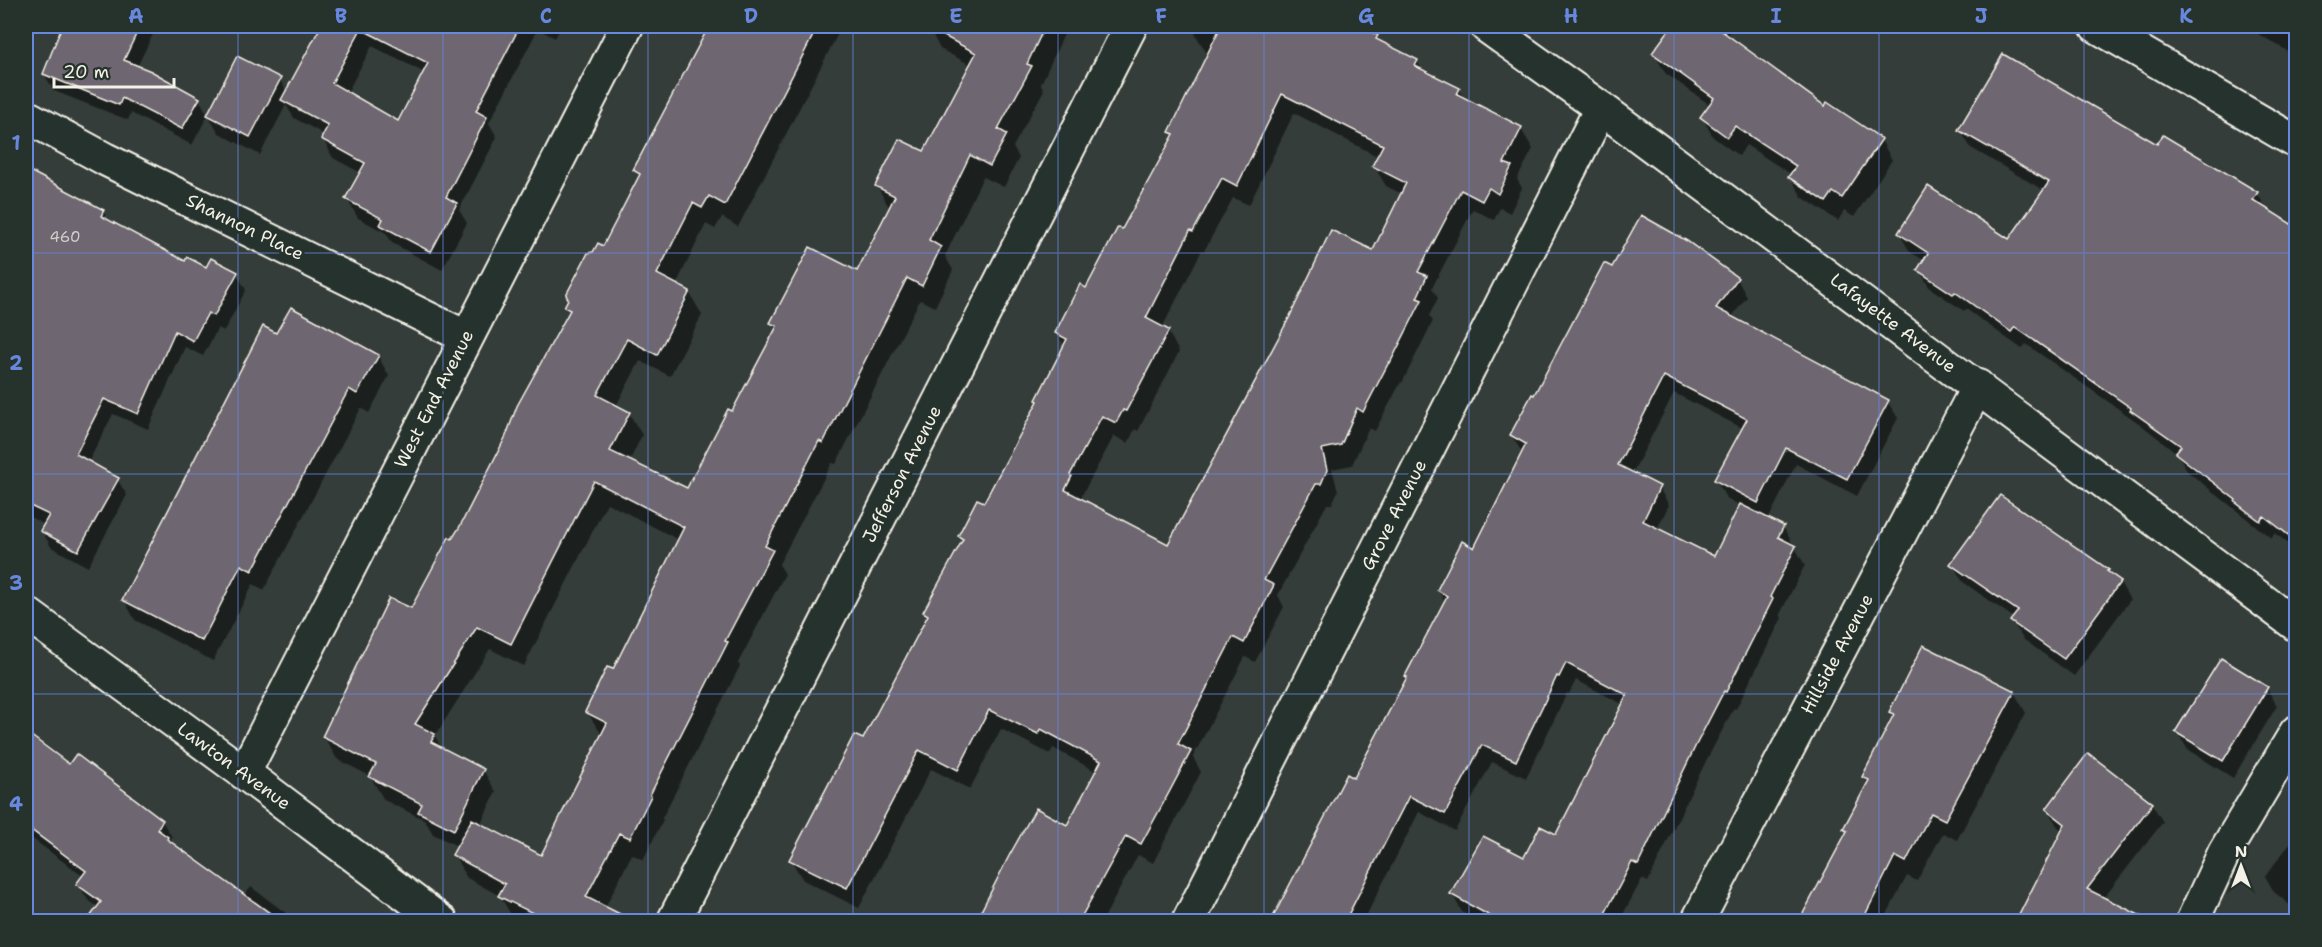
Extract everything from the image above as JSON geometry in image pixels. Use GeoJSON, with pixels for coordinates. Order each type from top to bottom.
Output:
{"type":"FeatureCollection","features":[{"type":"Feature","properties":{"kind":"street","name":"West End Avenue"},"geometry":{"type":"LineString","coordinates":[[244,772],[627,26]]}},
{"type":"Feature","properties":{"kind":"street","name":"Jefferson Avenue"},"geometry":{"type":"LineString","coordinates":[[674,921],[1131,26]]}},
{"type":"Feature","properties":{"kind":"street","name":"Lafayette Avenue"},"geometry":{"type":"LineString","coordinates":[[1486,26],[1978,386],[2296,625]]}},
{"type":"Feature","properties":{"kind":"street"},"geometry":{"type":"LineString","coordinates":[[2096,26],[2296,142]]}},
{"type":"Feature","properties":{"kind":"street","name":"Grove Avenue"},"geometry":{"type":"LineString","coordinates":[[1188,921],[1601,108]]}},
{"type":"Feature","properties":{"kind":"street","name":"Shannon Place"},"geometry":{"type":"LineString","coordinates":[[26,116],[105,159],[466,337]]}},
{"type":"Feature","properties":{"kind":"street","name":"Hillside Avenue"},"geometry":{"type":"LineString","coordinates":[[1697,921],[1978,386]]}},
{"type":"Feature","properties":{"kind":"street","name":"Lawton Avenue"},"geometry":{"type":"LineString","coordinates":[[26,613],[244,772],[442,921]]}},
{"type":"Feature","properties":{"kind":"street"},"geometry":{"type":"LineString","coordinates":[[2192,921],[2224,853],[2296,732]]}},
{"type":"Feature","properties":{"kind":"building"},"geometry":{"type":"Polygon","coordinates":[[[62,26],[140,26],[124,60],[151,71],[200,98],[182,129],[122,98],[119,105],[43,74],[62,26]]]}},
{"type":"Feature","properties":{"kind":"building"},"geometry":{"type":"Polygon","coordinates":[[[321,26],[520,26],[476,111],[487,117],[446,197],[457,203],[431,252],[380,225],[383,219],[345,199],[365,163],[321,139],[328,125],[281,100],[321,26]],[[361,29],[332,83],[398,121],[428,63],[361,29]]]}},
{"type":"Feature","properties":{"kind":"building"},"geometry":{"type":"Polygon","coordinates":[[[709,26],[818,26],[725,205],[709,196],[702,208],[693,203],[657,274],[690,291],[657,355],[627,339],[597,395],[630,412],[610,451],[687,488],[728,409],[732,411],[777,326],[770,323],[810,247],[857,271],[895,196],[875,186],[899,139],[924,151],[976,53],[925,26],[1045,26],[1027,64],[1032,66],[998,129],[1007,134],[990,166],[970,155],[929,240],[941,247],[922,286],[907,278],[823,443],[819,441],[765,546],[773,550],[725,641],[728,642],[630,838],[619,833],[586,897],[634,921],[549,921],[498,896],[505,884],[452,855],[472,819],[541,855],[607,723],[585,712],[607,667],[613,669],[684,527],[594,481],[511,644],[477,627],[415,724],[435,734],[431,742],[484,769],[454,830],[418,812],[422,804],[369,777],[376,764],[322,737],[389,598],[411,608],[449,537],[452,539],[459,528],[506,436],[517,406],[570,310],[564,307],[568,299],[566,295],[588,253],[593,252],[598,243],[603,246],[640,174],[633,170],[709,26]]]}},
{"type":"Feature","properties":{"kind":"building"},"geometry":{"type":"Polygon","coordinates":[[[1221,26],[1358,26],[1378,35],[1376,39],[1418,60],[1415,66],[1460,88],[1457,94],[1522,127],[1504,163],[1512,166],[1498,194],[1489,188],[1482,201],[1461,190],[1418,272],[1427,276],[1417,298],[1422,300],[1390,363],[1363,412],[1357,408],[1341,445],[1322,449],[1327,470],[1321,484],[1316,484],[1264,580],[1274,585],[1244,643],[1233,637],[1178,744],[1191,751],[1141,844],[1126,836],[1079,921],[976,921],[1036,808],[1067,825],[1101,761],[1041,729],[1038,734],[989,710],[958,770],[919,750],[847,888],[789,860],[854,735],[863,739],[928,615],[923,612],[963,539],[958,536],[977,499],[984,502],[1038,401],[1036,400],[1067,339],[1055,333],[1080,284],[1086,288],[1118,227],[1122,229],[1174,134],[1169,132],[1221,26]],[[1282,94],[1237,186],[1222,178],[1193,232],[1190,231],[1146,318],[1169,330],[1126,411],[1123,410],[1116,423],[1102,416],[1070,475],[1072,476],[1065,490],[1168,544],[1289,318],[1331,230],[1373,250],[1406,183],[1372,166],[1383,145],[1282,94]]]}},
{"type":"Feature","properties":{"kind":"building"},"geometry":{"type":"Polygon","coordinates":[[[1672,26],[1715,26],[1825,106],[1827,102],[1882,139],[1842,198],[1833,192],[1826,202],[1788,177],[1796,166],[1735,126],[1727,137],[1700,117],[1714,98],[1652,53],[1672,26]]]}},
{"type":"Feature","properties":{"kind":"building"},"geometry":{"type":"Polygon","coordinates":[[[2003,54],[2157,144],[2163,135],[2258,192],[2253,200],[2296,227],[2296,541],[2264,516],[2260,521],[2235,502],[2236,500],[2175,453],[2181,446],[2130,410],[2131,408],[2015,327],[2011,332],[1955,292],[1953,294],[1917,270],[1928,253],[1898,233],[1928,186],[2009,239],[2049,182],[1958,130],[2003,54]]]}},
{"type":"Feature","properties":{"kind":"building"},"geometry":{"type":"Polygon","coordinates":[[[237,56],[281,78],[250,137],[207,115],[237,56]]]}},
{"type":"Feature","properties":{"kind":"building"},"geometry":{"type":"Polygon","coordinates":[[[26,169],[104,210],[101,216],[185,261],[187,257],[206,267],[211,258],[238,272],[214,316],[208,313],[193,341],[175,331],[138,414],[104,399],[76,454],[119,478],[78,551],[40,531],[49,515],[26,504],[26,169]]]}},
{"type":"Feature","properties":{"kind":"building"},"geometry":{"type":"Polygon","coordinates":[[[1641,215],[1687,241],[1738,278],[1716,308],[1889,400],[1847,479],[1786,448],[1758,503],[1714,480],[1747,419],[1664,376],[1618,465],[1660,486],[1643,521],[1714,556],[1740,504],[1784,526],[1778,537],[1796,546],[1770,597],[1773,599],[1726,692],[1724,691],[1696,745],[1638,865],[1632,862],[1601,921],[1499,921],[1450,894],[1483,836],[1524,857],[1540,826],[1556,834],[1627,695],[1566,663],[1559,677],[1557,676],[1516,761],[1482,745],[1445,814],[1409,796],[1345,921],[1271,921],[1347,774],[1354,778],[1407,677],[1405,676],[1447,596],[1437,590],[1462,541],[1474,548],[1526,444],[1510,435],[1532,394],[1534,395],[1604,263],[1612,267],[1641,215]]]}},
{"type":"Feature","properties":{"kind":"building"},"geometry":{"type":"Polygon","coordinates":[[[291,307],[379,355],[357,394],[349,389],[252,571],[241,565],[202,641],[122,600],[263,326],[276,333],[291,307]]]}},
{"type":"Feature","properties":{"kind":"building"},"geometry":{"type":"Polygon","coordinates":[[[2000,495],[2109,570],[2107,571],[2121,581],[2064,659],[2010,621],[2018,611],[1950,564],[2000,495]]]}},
{"type":"Feature","properties":{"kind":"building"},"geometry":{"type":"Polygon","coordinates":[[[1923,645],[2015,691],[1945,820],[1931,813],[1906,862],[1895,856],[1862,921],[1799,921],[1847,831],[1843,829],[1869,780],[1862,777],[1894,714],[1889,712],[1923,645]]]}},
{"type":"Feature","properties":{"kind":"building"},"geometry":{"type":"Polygon","coordinates":[[[2221,658],[2268,687],[2223,761],[2175,732],[2221,658]]]}},
{"type":"Feature","properties":{"kind":"building"},"geometry":{"type":"Polygon","coordinates":[[[26,732],[69,764],[76,754],[163,820],[157,829],[168,837],[167,839],[281,921],[87,921],[101,902],[76,884],[86,871],[26,826],[26,732]]]}},
{"type":"Feature","properties":{"kind":"building"},"geometry":{"type":"Polygon","coordinates":[[[2088,753],[2153,803],[2087,889],[2151,921],[2016,921],[2065,824],[2046,809],[2088,753]]]}}]}
